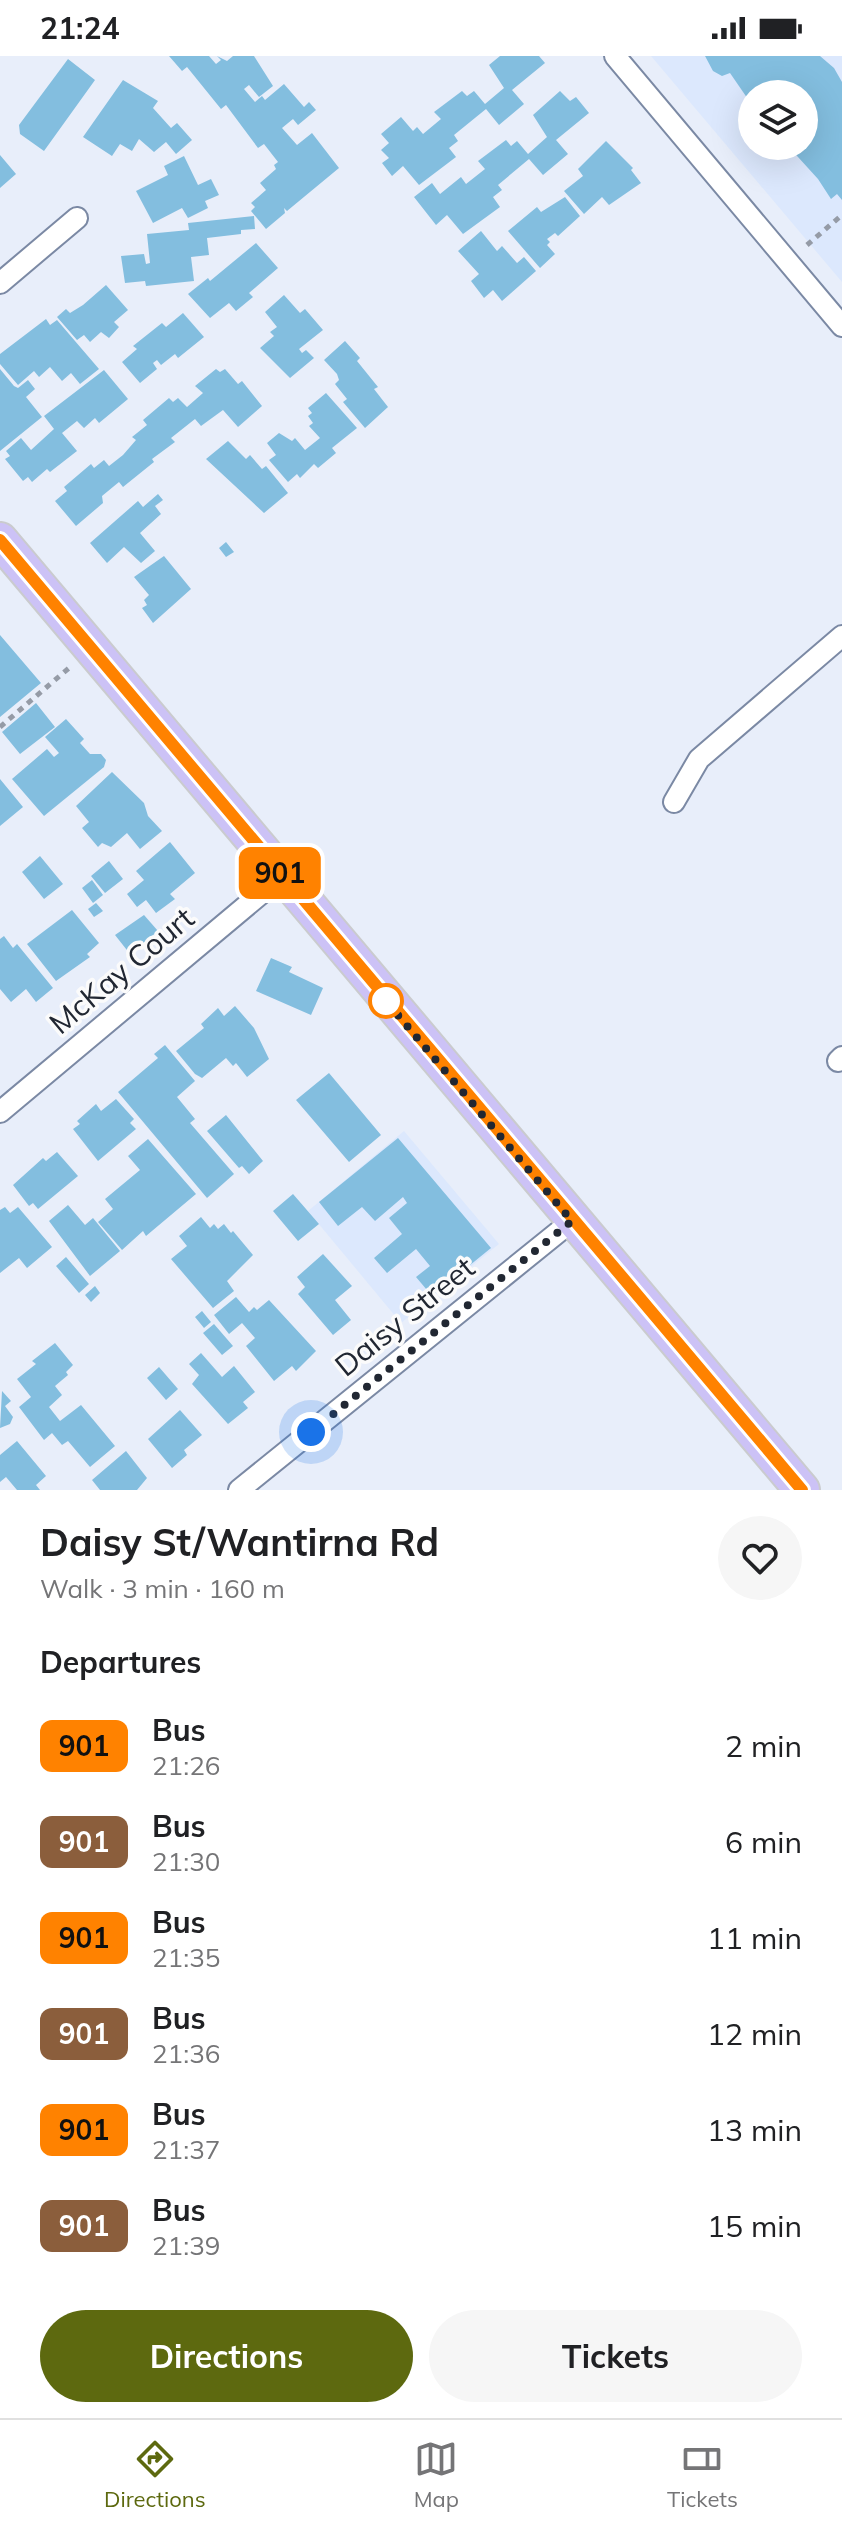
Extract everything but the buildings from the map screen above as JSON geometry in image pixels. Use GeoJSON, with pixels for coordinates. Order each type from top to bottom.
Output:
{"type":"FeatureCollection","features":[{"type":"Feature","properties":{"kind":"main road"},"geometry":{"type":"LineString","coordinates":[[0,540],[802,1490]]}},
{"type":"Feature","properties":{"kind":"street"},"geometry":{"type":"LineString","coordinates":[[615,56],[842,326]]}},
{"type":"Feature","properties":{"kind":"street"},"geometry":{"type":"LineString","coordinates":[[0,283],[77,218]]}},
{"type":"Feature","properties":{"kind":"street"},"geometry":{"type":"LineString","coordinates":[[674,802],[699,759],[842,636]]}},
{"type":"Feature","properties":{"kind":"street","name":"McKay Court"},"geometry":{"type":"LineString","coordinates":[[0,1112],[282,876]]}},
{"type":"Feature","properties":{"kind":"street","name":"Daisy Street"},"geometry":{"type":"LineString","coordinates":[[239,1490],[572,1221]]}},
{"type":"Feature","properties":{"kind":"path"},"geometry":{"type":"LineString","coordinates":[[807,245],[842,215]]}},
{"type":"Feature","properties":{"kind":"path"},"geometry":{"type":"LineString","coordinates":[[0,727],[69,668]]}},
{"type":"Feature","properties":{"kind":"shaded area"},"geometry":{"type":"Polygon","coordinates":[[[651,56],[842,56],[842,282],[739,160],[818,160],[818,80],[738,80],[738,159],[651,56]]]}},
{"type":"Feature","properties":{"kind":"shaded area"},"geometry":{"type":"Polygon","coordinates":[[[404,1131],[499,1244],[401,1323],[308,1211],[404,1131]]]}},
{"type":"Feature","properties":{"kind":"bus line","name":"901"},"geometry":{"type":"LineString","coordinates":[[0,540],[802,1490]]}},
{"type":"Feature","properties":{"kind":"route"},"geometry":{"type":"LineString","coordinates":[[311,1432],[572,1221],[386,1001]]}}]}
